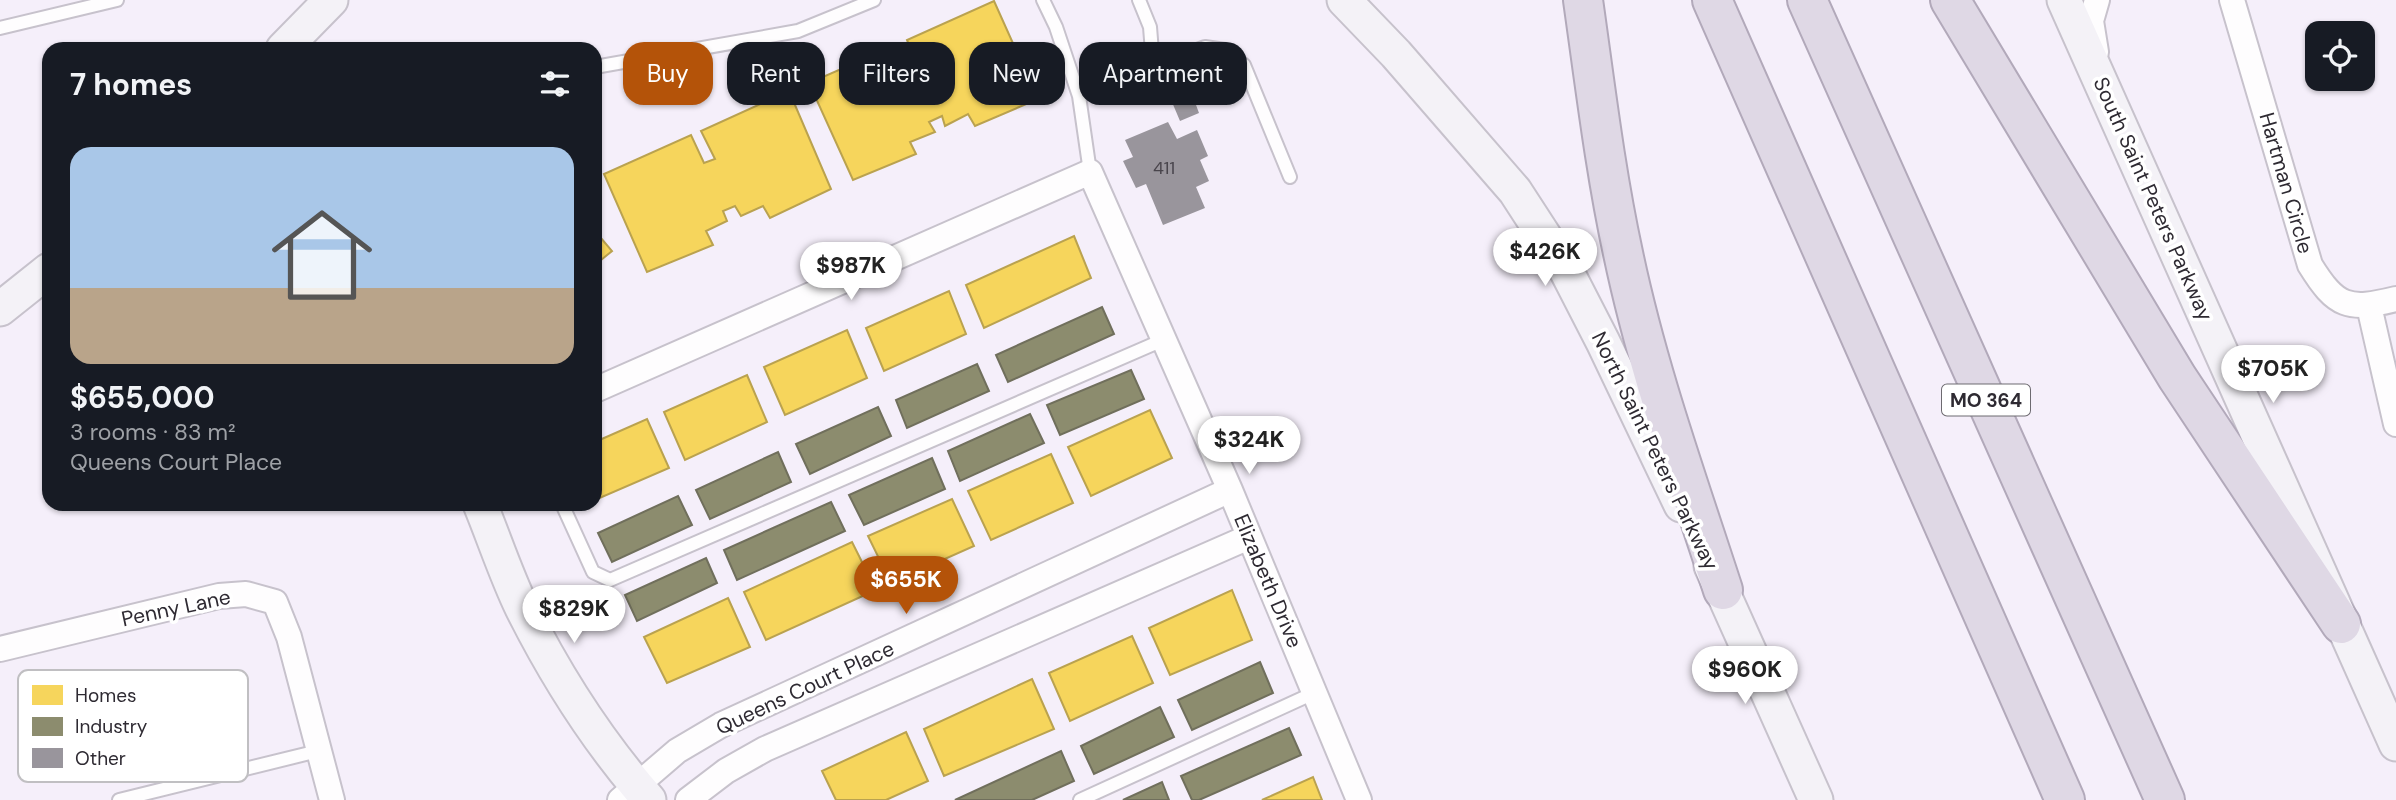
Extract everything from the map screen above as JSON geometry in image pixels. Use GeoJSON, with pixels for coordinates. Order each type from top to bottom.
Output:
{"type":"FeatureCollection","features":[{"type":"Feature","properties":{"kind":"highway"},"geometry":{"type":"LineString","coordinates":[[1583,0],[1611,188],[1636,311],[1651,367],[1723,590]]}},
{"type":"Feature","properties":{"kind":"highway"},"geometry":{"type":"LineString","coordinates":[[1712,0],[2065,800]]}},
{"type":"Feature","properties":{"kind":"highway","name":"MO 364"},"geometry":{"type":"LineString","coordinates":[[1807,0],[2165,800]]}},
{"type":"Feature","properties":{"kind":"highway"},"geometry":{"type":"LineString","coordinates":[[1950,0],[2176,377],[2341,624]]}},
{"type":"Feature","properties":{"kind":"main road"},"geometry":{"type":"LineString","coordinates":[[290,42],[331,0]]}},
{"type":"Feature","properties":{"kind":"main road","name":"North Saint Peters Parkway"},"geometry":{"type":"LineString","coordinates":[[1344,0],[1469,135],[1516,191],[1565,268],[1723,590],[1816,800]]}},
{"type":"Feature","properties":{"kind":"main road","name":"South Saint Peters Parkway"},"geometry":{"type":"LineString","coordinates":[[2064,0],[2396,744]]}},
{"type":"Feature","properties":{"kind":"main road"},"geometry":{"type":"LineString","coordinates":[[0,309],[42,276]]}},
{"type":"Feature","properties":{"kind":"main road"},"geometry":{"type":"LineString","coordinates":[[483,511],[522,607],[571,695],[635,795]]}},
{"type":"Feature","properties":{"kind":"street"},"geometry":{"type":"LineString","coordinates":[[2097,0],[2091,20],[2104,87]]}},
{"type":"Feature","properties":{"kind":"street","name":"Hartman Circle"},"geometry":{"type":"LineString","coordinates":[[2232,0],[2310,265],[2325,290],[2347,304],[2369,306],[2396,299]]}},
{"type":"Feature","properties":{"kind":"street"},"geometry":{"type":"LineString","coordinates":[[602,387],[1090,172]]}},
{"type":"Feature","properties":{"kind":"street","name":"Elizabeth Drive"},"geometry":{"type":"LineString","coordinates":[[1090,172],[1230,490],[1359,800]]}},
{"type":"Feature","properties":{"kind":"street"},"geometry":{"type":"LineString","coordinates":[[2369,306],[2396,424]]}},
{"type":"Feature","properties":{"kind":"street","name":"Queens Court Place"},"geometry":{"type":"LineString","coordinates":[[635,795],[677,751],[721,725],[1230,490]]}},
{"type":"Feature","properties":{"kind":"street","name":"Queens Court Place"},"geometry":{"type":"LineString","coordinates":[[688,800],[726,771],[765,749],[1249,537]]}},
{"type":"Feature","properties":{"kind":"street","name":"Penny Lane"},"geometry":{"type":"LineString","coordinates":[[0,649],[219,596],[246,594],[275,602],[289,637],[332,800]]}},
{"type":"Feature","properties":{"kind":"lane"},"geometry":{"type":"LineString","coordinates":[[0,29],[117,0]]}},
{"type":"Feature","properties":{"kind":"lane"},"geometry":{"type":"LineString","coordinates":[[602,66],[798,31],[874,0]]}},
{"type":"Feature","properties":{"kind":"lane"},"geometry":{"type":"LineString","coordinates":[[1044,0],[1079,96]]}},
{"type":"Feature","properties":{"kind":"lane"},"geometry":{"type":"LineString","coordinates":[[1139,0],[1150,27],[1151,42]]}},
{"type":"Feature","properties":{"kind":"lane"},"geometry":{"type":"LineString","coordinates":[[1247,72],[1290,177]]}},
{"type":"Feature","properties":{"kind":"lane"},"geometry":{"type":"LineString","coordinates":[[1080,105],[1090,172]]}},
{"type":"Feature","properties":{"kind":"lane"},"geometry":{"type":"LineString","coordinates":[[565,511],[593,572],[610,580],[1163,340]]}},
{"type":"Feature","properties":{"kind":"lane"},"geometry":{"type":"LineString","coordinates":[[1080,800],[1316,692]]}},
{"type":"Feature","properties":{"kind":"lane"},"geometry":{"type":"LineString","coordinates":[[248,768],[318,751]]}},
{"type":"Feature","properties":{"kind":"lane"},"geometry":{"type":"LineString","coordinates":[[119,800],[192,782]]}},
{"type":"Feature","properties":{"kind":"building: Homes"},"geometry":{"type":"Polygon","coordinates":[[[994,1],[1012,42],[969,42],[969,105],[1024,105],[975,126],[968,114],[945,126],[942,116],[929,122],[935,132],[910,142],[916,154],[853,180],[819,105],[825,105],[825,76],[839,70],[839,105],[955,105],[955,42],[907,40],[994,1]]]}},
{"type":"Feature","properties":{"kind":"building: Homes"},"geometry":{"type":"Polygon","coordinates":[[[758,105],[795,105],[831,189],[770,218],[763,206],[741,216],[735,206],[723,211],[727,221],[706,231],[713,245],[647,272],[604,174],[691,135],[704,163],[715,159],[701,131],[758,105]]]}},
{"type":"Feature","properties":{"kind":"building: Homes"},"geometry":{"type":"Polygon","coordinates":[[[1074,236],[1091,278],[984,328],[966,285],[1074,236]]]}},
{"type":"Feature","properties":{"kind":"building: Homes"},"geometry":{"type":"Polygon","coordinates":[[[602,239],[612,251],[602,259],[602,239]]]}},
{"type":"Feature","properties":{"kind":"building: Homes"},"geometry":{"type":"Polygon","coordinates":[[[949,291],[966,334],[884,371],[866,328],[949,291]]]}},
{"type":"Feature","properties":{"kind":"building: Homes"},"geometry":{"type":"Polygon","coordinates":[[[847,330],[867,378],[785,415],[764,367],[847,330]]]}},
{"type":"Feature","properties":{"kind":"building: Homes"},"geometry":{"type":"Polygon","coordinates":[[[747,375],[767,422],[685,460],[664,412],[747,375]]]}},
{"type":"Feature","properties":{"kind":"building: Homes"},"geometry":{"type":"Polygon","coordinates":[[[1150,410],[1172,458],[1091,496],[1068,447],[1150,410]]]}},
{"type":"Feature","properties":{"kind":"building: Homes"},"geometry":{"type":"Polygon","coordinates":[[[647,419],[669,468],[602,497],[602,439],[647,419]]]}},
{"type":"Feature","properties":{"kind":"building: Homes"},"geometry":{"type":"Polygon","coordinates":[[[1051,454],[1073,503],[991,540],[968,491],[1051,454]]]}},
{"type":"Feature","properties":{"kind":"building: Homes"},"geometry":{"type":"Polygon","coordinates":[[[952,499],[974,546],[891,583],[868,536],[952,499]]]}},
{"type":"Feature","properties":{"kind":"building: Homes"},"geometry":{"type":"Polygon","coordinates":[[[852,542],[876,590],[766,640],[744,592],[852,542]]]}},
{"type":"Feature","properties":{"kind":"building: Homes"},"geometry":{"type":"Polygon","coordinates":[[[1232,590],[1252,640],[1170,675],[1149,628],[1232,590]]]}},
{"type":"Feature","properties":{"kind":"building: Homes"},"geometry":{"type":"Polygon","coordinates":[[[728,598],[750,647],[667,683],[644,637],[728,598]]]}},
{"type":"Feature","properties":{"kind":"building: Homes"},"geometry":{"type":"Polygon","coordinates":[[[1132,636],[1153,683],[1070,721],[1049,673],[1132,636]]]}},
{"type":"Feature","properties":{"kind":"building: Homes"},"geometry":{"type":"Polygon","coordinates":[[[1032,679],[1054,729],[944,776],[924,729],[1032,679]]]}},
{"type":"Feature","properties":{"kind":"building: Homes"},"geometry":{"type":"Polygon","coordinates":[[[906,732],[928,781],[886,800],[836,800],[822,771],[906,732]]]}},
{"type":"Feature","properties":{"kind":"building: Homes"},"geometry":{"type":"Polygon","coordinates":[[[1313,777],[1322,800],[1262,800],[1313,777]]]}},
{"type":"Feature","properties":{"kind":"building: Industry"},"geometry":{"type":"Polygon","coordinates":[[[1102,307],[1114,334],[1008,382],[996,355],[1102,307]]]}},
{"type":"Feature","properties":{"kind":"building: Industry"},"geometry":{"type":"Polygon","coordinates":[[[977,364],[989,391],[907,428],[896,400],[977,364]]]}},
{"type":"Feature","properties":{"kind":"building: Industry"},"geometry":{"type":"Polygon","coordinates":[[[1131,370],[1144,399],[1060,435],[1047,405],[1131,370]]]}},
{"type":"Feature","properties":{"kind":"building: Industry"},"geometry":{"type":"Polygon","coordinates":[[[878,407],[891,436],[810,474],[796,444],[878,407]]]}},
{"type":"Feature","properties":{"kind":"building: Industry"},"geometry":{"type":"Polygon","coordinates":[[[1030,414],[1044,443],[960,481],[948,451],[1030,414]]]}},
{"type":"Feature","properties":{"kind":"building: Industry"},"geometry":{"type":"Polygon","coordinates":[[[778,452],[791,482],[710,519],[696,490],[778,452]]]}},
{"type":"Feature","properties":{"kind":"building: Industry"},"geometry":{"type":"Polygon","coordinates":[[[932,458],[945,489],[864,525],[849,495],[932,458]]]}},
{"type":"Feature","properties":{"kind":"building: Industry"},"geometry":{"type":"Polygon","coordinates":[[[678,496],[692,525],[612,562],[598,533],[678,496]]]}},
{"type":"Feature","properties":{"kind":"building: Industry"},"geometry":{"type":"Polygon","coordinates":[[[831,502],[845,531],[737,580],[724,550],[831,502]]]}},
{"type":"Feature","properties":{"kind":"building: Industry"},"geometry":{"type":"Polygon","coordinates":[[[706,558],[717,583],[637,621],[625,595],[706,558]]]}},
{"type":"Feature","properties":{"kind":"building: Industry"},"geometry":{"type":"Polygon","coordinates":[[[1260,662],[1273,693],[1192,730],[1178,700],[1260,662]]]}},
{"type":"Feature","properties":{"kind":"building: Industry"},"geometry":{"type":"Polygon","coordinates":[[[1160,707],[1174,737],[1094,774],[1081,746],[1160,707]]]}},
{"type":"Feature","properties":{"kind":"building: Industry"},"geometry":{"type":"Polygon","coordinates":[[[1289,728],[1301,755],[1199,800],[1192,800],[1181,776],[1289,728]]]}},
{"type":"Feature","properties":{"kind":"building: Industry"},"geometry":{"type":"Polygon","coordinates":[[[1061,751],[1074,781],[1032,800],[955,800],[1061,751]]]}},
{"type":"Feature","properties":{"kind":"building: Industry"},"geometry":{"type":"Polygon","coordinates":[[[1162,782],[1169,800],[1123,800],[1162,782]]]}},
{"type":"Feature","properties":{"kind":"building: Other"},"geometry":{"type":"Polygon","coordinates":[[[1173,105],[1196,105],[1199,113],[1180,121],[1173,105]]]}},
{"type":"Feature","properties":{"kind":"building: Other"},"geometry":{"type":"Polygon","coordinates":[[[1168,122],[1177,139],[1197,130],[1208,156],[1200,160],[1209,181],[1196,187],[1205,208],[1163,225],[1146,184],[1136,188],[1123,161],[1133,157],[1125,140],[1168,122]]]}}]}
